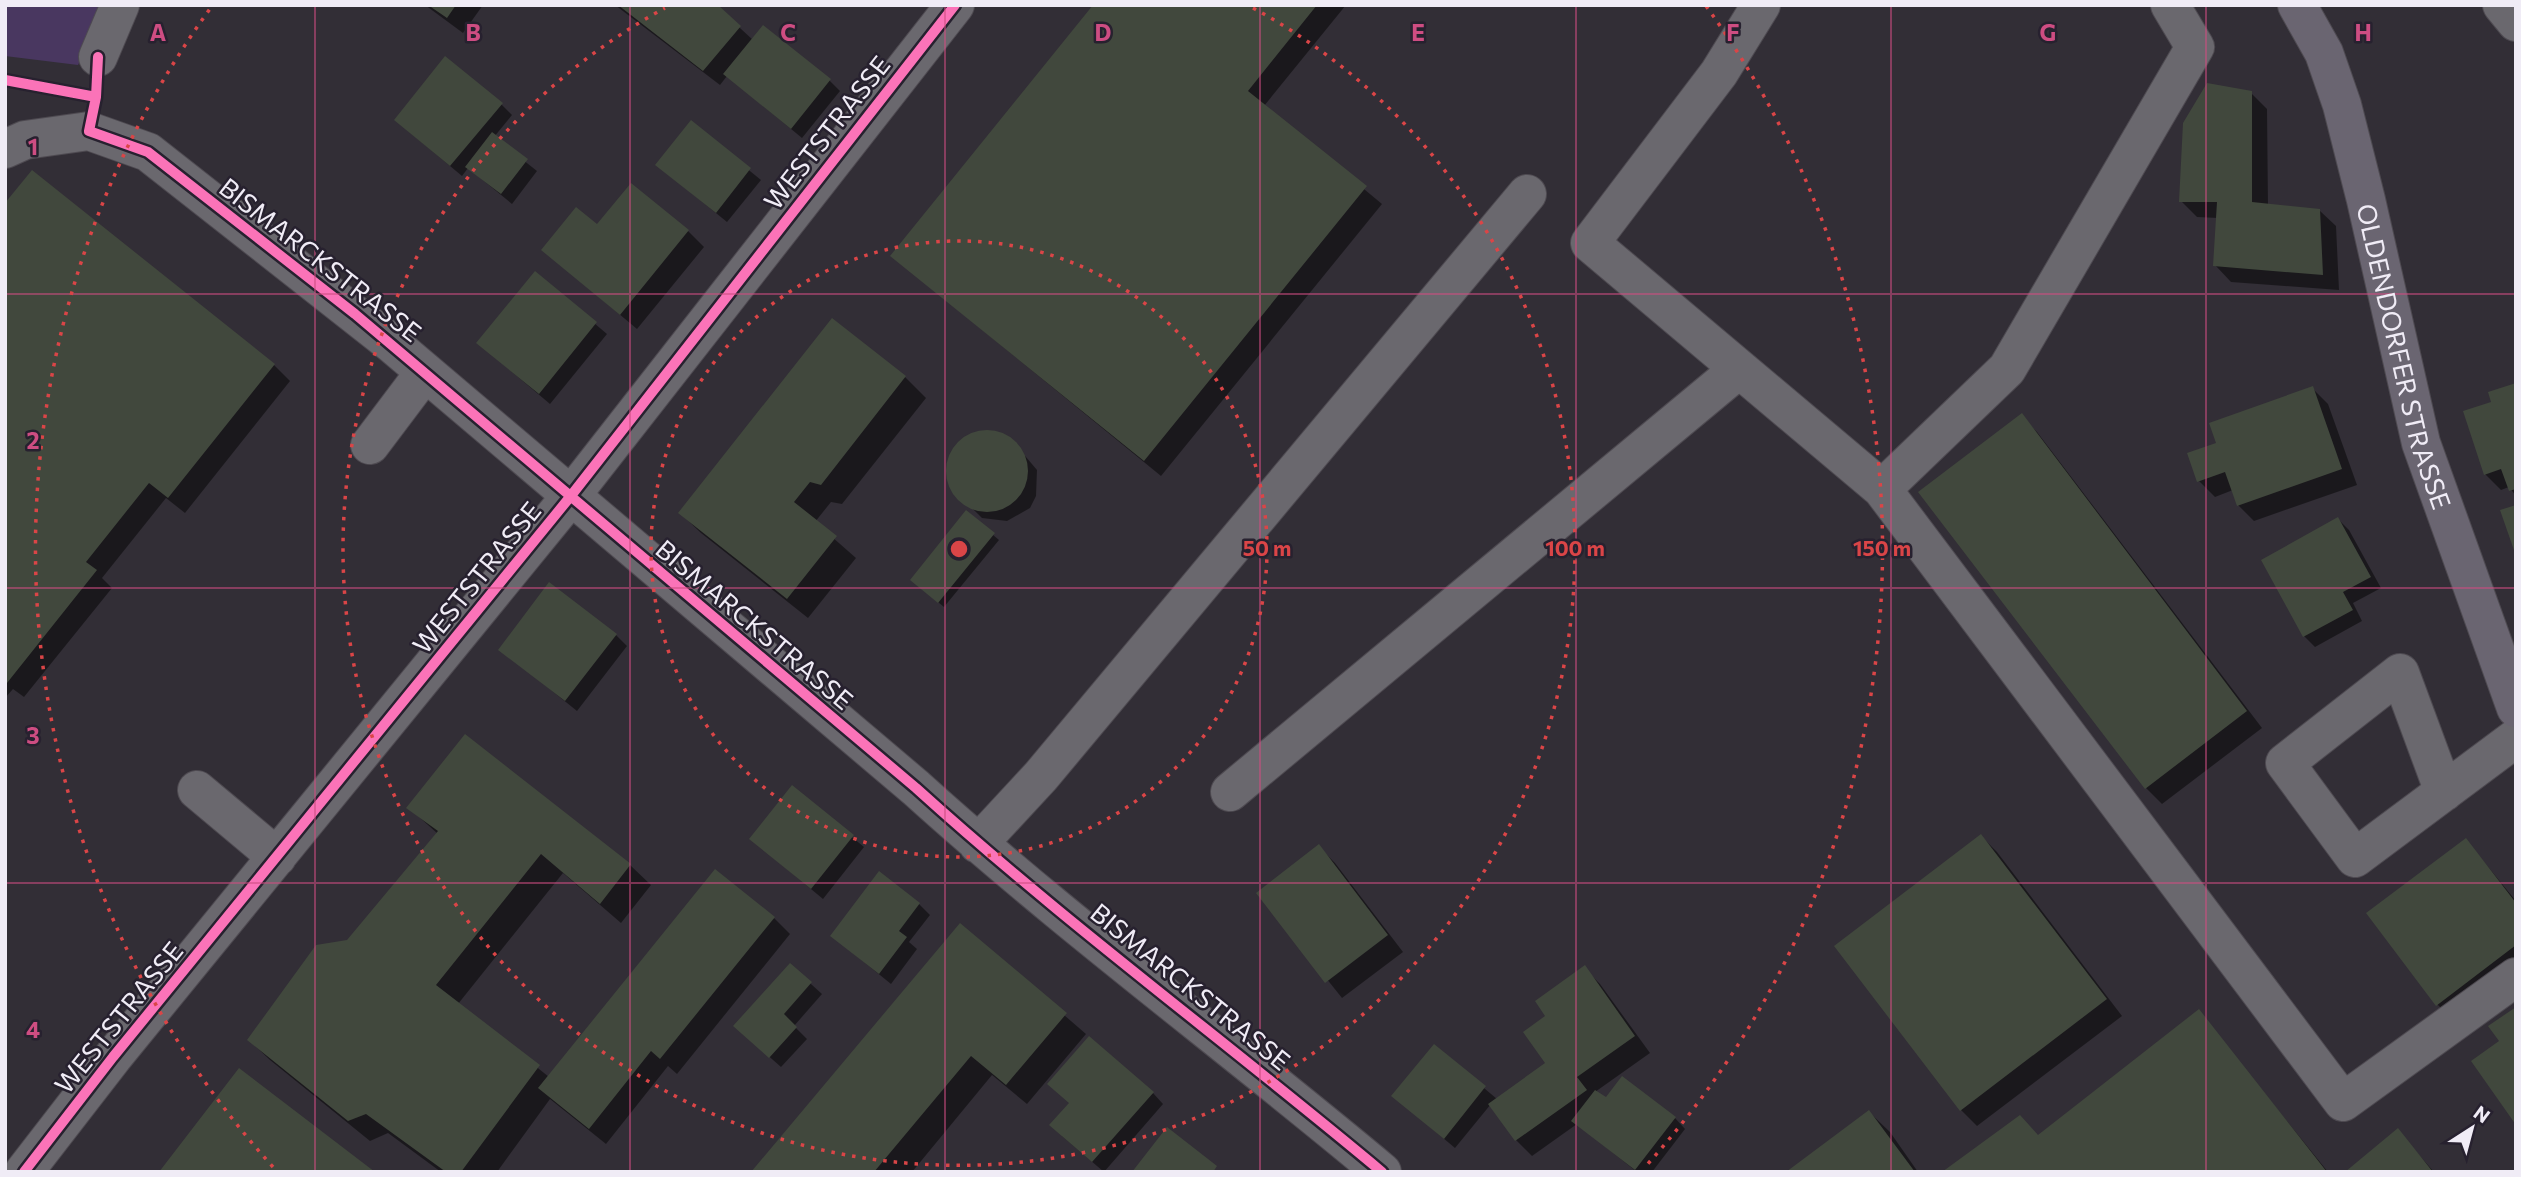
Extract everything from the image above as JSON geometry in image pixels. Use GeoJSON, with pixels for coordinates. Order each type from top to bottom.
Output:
{"type":"FeatureCollection","features":[{"type":"Feature","properties":{"kind":"main road","name":"OLDENDORFER STRASSE"},"geometry":{"type":"LineString","coordinates":[[2297,5],[2324,53],[2342,105],[2367,200],[2421,443],[2516,708]]}},
{"type":"Feature","properties":{"kind":"street"},"geometry":{"type":"LineString","coordinates":[[98,57],[120,5]]}},
{"type":"Feature","properties":{"kind":"street","name":"WESTSTRASSE"},"geometry":{"type":"LineString","coordinates":[[24,1172],[113,1057],[570,498],[955,5]]}},
{"type":"Feature","properties":{"kind":"street"},"geometry":{"type":"LineString","coordinates":[[1761,5],[1719,73],[1590,243],[1882,489],[2343,1102],[2516,977]]}},
{"type":"Feature","properties":{"kind":"street"},"geometry":{"type":"LineString","coordinates":[[1882,489],[2007,369],[2195,47],[2170,5]]}},
{"type":"Feature","properties":{"kind":"street"},"geometry":{"type":"LineString","coordinates":[[2502,5],[2516,22]]}},
{"type":"Feature","properties":{"kind":"street","name":"BISMARCKSTRASSE"},"geometry":{"type":"LineString","coordinates":[[5,149],[25,140],[89,131],[148,152],[425,372],[570,498],[916,788],[978,844],[1262,1071],[1382,1172]]}},
{"type":"Feature","properties":{"kind":"street"},"geometry":{"type":"LineString","coordinates":[[978,844],[1041,776],[1527,194]]}},
{"type":"Feature","properties":{"kind":"street"},"geometry":{"type":"LineString","coordinates":[[1230,792],[1738,370]]}},
{"type":"Feature","properties":{"kind":"street"},"geometry":{"type":"LineString","coordinates":[[370,445],[425,372]]}},
{"type":"Feature","properties":{"kind":"street"},"geometry":{"type":"LineString","coordinates":[[2444,792],[2400,673],[2285,763],[2355,858],[2444,792],[2516,738]]}},
{"type":"Feature","properties":{"kind":"street"},"geometry":{"type":"LineString","coordinates":[[197,790],[277,857]]}},
{"type":"Feature","properties":{"kind":"shaded area"},"geometry":{"type":"Polygon","coordinates":[[[5,5],[108,5],[78,65],[5,56],[5,5]]]}},
{"type":"Feature","properties":{"kind":"building"},"geometry":{"type":"Polygon","coordinates":[[[428,5],[456,5],[447,18],[428,5]]]}},
{"type":"Feature","properties":{"kind":"building"},"geometry":{"type":"Polygon","coordinates":[[[618,5],[718,5],[741,26],[703,71],[618,5]]]}},
{"type":"Feature","properties":{"kind":"building"},"geometry":{"type":"Polygon","coordinates":[[[1093,5],[1317,5],[1248,91],[1367,186],[1144,461],[890,256],[1093,5]]]}},
{"type":"Feature","properties":{"kind":"building"},"geometry":{"type":"Polygon","coordinates":[[[763,25],[831,79],[791,129],[723,74],[763,25]]]}},
{"type":"Feature","properties":{"kind":"building"},"geometry":{"type":"Polygon","coordinates":[[[445,56],[503,103],[450,166],[394,120],[445,56]]]}},
{"type":"Feature","properties":{"kind":"building"},"geometry":{"type":"Polygon","coordinates":[[[2207,83],[2252,91],[2252,202],[2320,209],[2323,275],[2213,266],[2217,202],[2179,202],[2183,123],[2207,83]]]}},
{"type":"Feature","properties":{"kind":"building"},"geometry":{"type":"Polygon","coordinates":[[[691,120],[751,168],[716,213],[655,165],[691,120]]]}},
{"type":"Feature","properties":{"kind":"building"},"geometry":{"type":"Polygon","coordinates":[[[492,132],[528,159],[501,194],[465,167],[492,132]]]}},
{"type":"Feature","properties":{"kind":"building"},"geometry":{"type":"Polygon","coordinates":[[[32,170],[275,364],[168,498],[149,483],[86,562],[97,570],[7,683],[5,203],[32,170]]]}},
{"type":"Feature","properties":{"kind":"building"},"geometry":{"type":"Polygon","coordinates":[[[631,183],[689,230],[620,315],[541,250],[576,207],[597,224],[631,183]]]}},
{"type":"Feature","properties":{"kind":"building"},"geometry":{"type":"Polygon","coordinates":[[[535,271],[597,322],[539,394],[476,343],[535,271]]]}},
{"type":"Feature","properties":{"kind":"building"},"geometry":{"type":"Polygon","coordinates":[[[832,318],[906,376],[821,485],[810,482],[794,502],[837,536],[787,599],[678,513],[832,318]]]}},
{"type":"Feature","properties":{"kind":"building"},"geometry":{"type":"Polygon","coordinates":[[[2516,383],[2516,489],[2509,491],[2501,469],[2484,475],[2463,411],[2491,402],[2488,392],[2516,383]]]}},
{"type":"Feature","properties":{"kind":"building"},"geometry":{"type":"Polygon","coordinates":[[[2313,386],[2342,469],[2237,506],[2225,472],[2197,482],[2187,453],[2216,443],[2209,423],[2313,386]]]}},
{"type":"Feature","properties":{"kind":"building"},"geometry":{"type":"Polygon","coordinates":[[[2022,413],[2247,711],[2145,789],[1918,492],[2022,413]]]}},
{"type":"Feature","properties":{"kind":"building"},"geometry":{"type":"Polygon","coordinates":[[[987,430],[1003,433],[1016,442],[1025,455],[1028,471],[1025,487],[1016,500],[1003,509],[987,512],[971,509],[958,500],[949,487],[946,471],[949,455],[958,442],[971,433],[987,430]]]}},
{"type":"Feature","properties":{"kind":"building"},"geometry":{"type":"Polygon","coordinates":[[[2516,505],[2516,553],[2515,553],[2500,510],[2516,505]]]}},
{"type":"Feature","properties":{"kind":"building"},"geometry":{"type":"Polygon","coordinates":[[[966,510],[995,533],[938,603],[910,580],[966,510]]]}},
{"type":"Feature","properties":{"kind":"building"},"geometry":{"type":"Polygon","coordinates":[[[2338,517],[2371,577],[2343,592],[2353,610],[2303,637],[2261,560],[2338,517]]]}},
{"type":"Feature","properties":{"kind":"building"},"geometry":{"type":"Polygon","coordinates":[[[549,582],[617,634],[565,701],[498,650],[549,582]]]}},
{"type":"Feature","properties":{"kind":"building"},"geometry":{"type":"Polygon","coordinates":[[[465,734],[631,864],[600,904],[541,854],[436,985],[540,1065],[461,1172],[446,1172],[366,1114],[348,1121],[247,1040],[316,945],[347,940],[438,831],[406,808],[465,734]]]}},
{"type":"Feature","properties":{"kind":"building"},"geometry":{"type":"Polygon","coordinates":[[[792,785],[854,835],[811,889],[749,839],[792,785]]]}},
{"type":"Feature","properties":{"kind":"building"},"geometry":{"type":"Polygon","coordinates":[[[1981,834],[2107,999],[1960,1111],[1834,946],[1981,834]]]}},
{"type":"Feature","properties":{"kind":"building"},"geometry":{"type":"Polygon","coordinates":[[[2466,838],[2516,903],[2516,945],[2436,1006],[2366,913],[2466,838]]]}},
{"type":"Feature","properties":{"kind":"building"},"geometry":{"type":"Polygon","coordinates":[[[1319,844],[1388,935],[1325,983],[1256,893],[1319,844]]]}},
{"type":"Feature","properties":{"kind":"building"},"geometry":{"type":"Polygon","coordinates":[[[715,869],[775,917],[660,1059],[651,1051],[589,1129],[538,1088],[715,869]]]}},
{"type":"Feature","properties":{"kind":"building"},"geometry":{"type":"Polygon","coordinates":[[[879,871],[920,903],[899,931],[907,937],[879,974],[830,936],[879,871]]]}},
{"type":"Feature","properties":{"kind":"building"},"geometry":{"type":"Polygon","coordinates":[[[960,923],[1067,1013],[1006,1085],[971,1056],[874,1172],[751,1172],[960,923]]]}},
{"type":"Feature","properties":{"kind":"building"},"geometry":{"type":"Polygon","coordinates":[[[790,963],[812,982],[784,1014],[797,1027],[769,1058],[733,1026],[790,963]]]}},
{"type":"Feature","properties":{"kind":"building"},"geometry":{"type":"Polygon","coordinates":[[[1585,965],[1635,1036],[1577,1077],[1587,1090],[1515,1141],[1488,1104],[1545,1063],[1523,1032],[1545,1016],[1535,1001],[1585,965]]]}},
{"type":"Feature","properties":{"kind":"building"},"geometry":{"type":"Polygon","coordinates":[[[2516,1007],[2516,1125],[2471,1061],[2499,1041],[2488,1026],[2516,1007]]]}},
{"type":"Feature","properties":{"kind":"building"},"geometry":{"type":"Polygon","coordinates":[[[2199,1009],[2327,1172],[1942,1172],[2020,1115],[2038,1135],[2199,1009]]]}},
{"type":"Feature","properties":{"kind":"building"},"geometry":{"type":"Polygon","coordinates":[[[1089,1036],[1154,1092],[1092,1162],[1049,1125],[1069,1103],[1047,1084],[1089,1036]]]}},
{"type":"Feature","properties":{"kind":"building"},"geometry":{"type":"Polygon","coordinates":[[[1434,1044],[1486,1086],[1444,1139],[1391,1096],[1434,1044]]]}},
{"type":"Feature","properties":{"kind":"building"},"geometry":{"type":"Polygon","coordinates":[[[239,1068],[375,1172],[159,1172],[239,1068]]]}},
{"type":"Feature","properties":{"kind":"building"},"geometry":{"type":"Polygon","coordinates":[[[1622,1076],[1676,1117],[1635,1170],[1571,1121],[1595,1090],[1606,1097],[1622,1076]]]}},
{"type":"Feature","properties":{"kind":"building"},"geometry":{"type":"Polygon","coordinates":[[[1869,1110],[1915,1172],[1786,1172],[1869,1110]]]}},
{"type":"Feature","properties":{"kind":"building"},"geometry":{"type":"Polygon","coordinates":[[[1167,1127],[1217,1166],[1213,1172],[1132,1172],[1167,1127]]]}},
{"type":"Feature","properties":{"kind":"building"},"geometry":{"type":"Polygon","coordinates":[[[2398,1128],[2433,1172],[2345,1172],[2398,1128]]]}},
{"type":"Feature","properties":{"kind":"cycle path"},"geometry":{"type":"LineString","coordinates":[[24,1172],[113,1057],[570,497],[955,5]]}},
{"type":"Feature","properties":{"kind":"cycle path"},"geometry":{"type":"LineString","coordinates":[[98,57],[96,97],[89,131],[148,152],[355,314],[1030,887],[1382,1172]]}},
{"type":"Feature","properties":{"kind":"cycle path"},"geometry":{"type":"LineString","coordinates":[[5,80],[96,97]]}}]}
